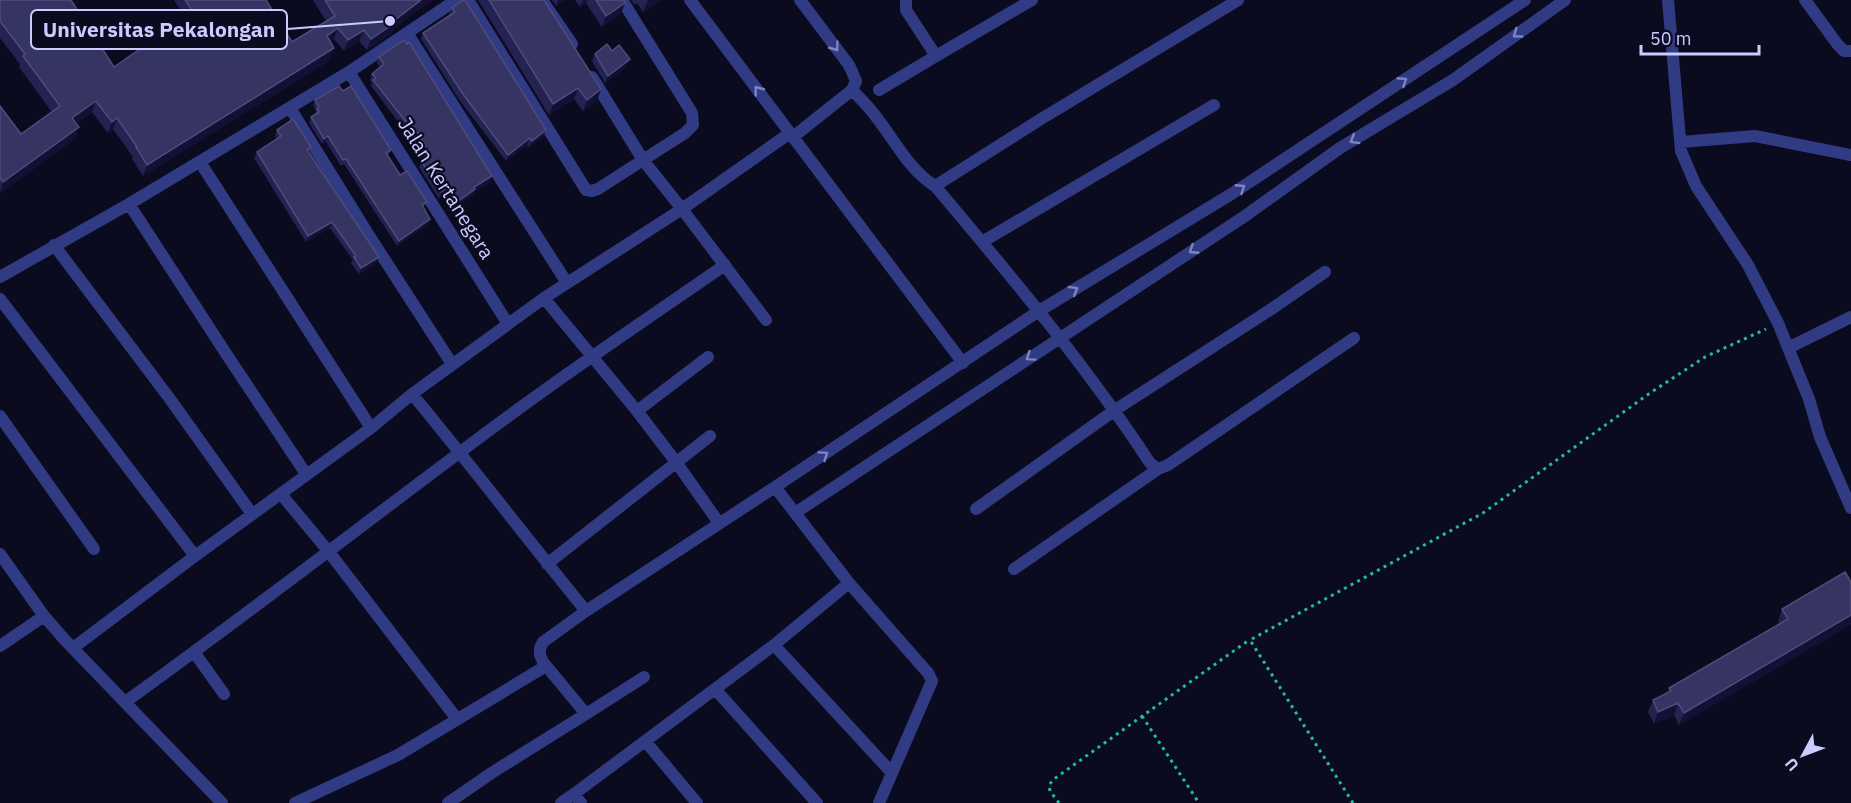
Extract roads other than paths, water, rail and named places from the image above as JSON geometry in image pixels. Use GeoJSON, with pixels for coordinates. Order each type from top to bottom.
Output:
{"type":"FeatureCollection","features":[{"type":"Feature","properties":{"kind":"street"},"geometry":{"type":"LineString","coordinates":[[0,277],[129,204],[290,108],[349,72],[456,0]]}},
{"type":"Feature","properties":{"kind":"street"},"geometry":{"type":"LineString","coordinates":[[468,0],[586,190],[592,192],[685,133],[693,125],[692,113],[622,0]]}},
{"type":"Feature","properties":{"kind":"street"},"geometry":{"type":"LineString","coordinates":[[542,0],[644,160],[766,320]]}},
{"type":"Feature","properties":{"kind":"street"},"geometry":{"type":"LineString","coordinates":[[690,0],[963,363]]}},
{"type":"Feature","properties":{"kind":"street"},"geometry":{"type":"LineString","coordinates":[[73,648],[544,298],[792,135],[852,90],[856,81],[849,65],[800,0]]}},
{"type":"Feature","properties":{"kind":"street"},"geometry":{"type":"LineString","coordinates":[[906,0],[906,10],[936,56]]}},
{"type":"Feature","properties":{"kind":"street"},"geometry":{"type":"LineString","coordinates":[[879,90],[1032,0]]}},
{"type":"Feature","properties":{"kind":"street"},"geometry":{"type":"LineString","coordinates":[[934,186],[1238,0]]}},
{"type":"Feature","properties":{"kind":"street"},"geometry":{"type":"LineString","coordinates":[[586,714],[546,666],[540,655],[543,642],[586,611],[775,488],[1039,311],[1233,193],[1525,0]]}},
{"type":"Feature","properties":{"kind":"street"},"geometry":{"type":"LineString","coordinates":[[795,513],[1245,216],[1340,148],[1453,80],[1565,0]]}},
{"type":"Feature","properties":{"kind":"street"},"geometry":{"type":"LineString","coordinates":[[1668,0],[1681,146],[1696,186],[1748,265],[1778,323],[1809,399],[1820,437],[1851,508]]}},
{"type":"Feature","properties":{"kind":"street"},"geometry":{"type":"LineString","coordinates":[[1805,0],[1838,45],[1844,51],[1851,51]]}},
{"type":"Feature","properties":{"kind":"street"},"geometry":{"type":"LineString","coordinates":[[407,33],[567,283]]}},
{"type":"Feature","properties":{"kind":"street","name":"Jalan Kertanegara"},"geometry":{"type":"LineString","coordinates":[[349,72],[508,324]]}},
{"type":"Feature","properties":{"kind":"street"},"geometry":{"type":"LineString","coordinates":[[852,90],[875,116],[915,170],[934,186],[1061,337],[1115,410],[1150,463],[1158,469]]}},
{"type":"Feature","properties":{"kind":"street"},"geometry":{"type":"LineString","coordinates":[[982,242],[1214,105]]}},
{"type":"Feature","properties":{"kind":"street"},"geometry":{"type":"LineString","coordinates":[[290,108],[453,364]]}},
{"type":"Feature","properties":{"kind":"street"},"geometry":{"type":"LineString","coordinates":[[1681,146],[1755,136],[1851,154]]}},
{"type":"Feature","properties":{"kind":"street"},"geometry":{"type":"LineString","coordinates":[[200,162],[371,428]]}},
{"type":"Feature","properties":{"kind":"street"},"geometry":{"type":"LineString","coordinates":[[129,204],[306,474]]}},
{"type":"Feature","properties":{"kind":"street"},"geometry":{"type":"LineString","coordinates":[[54,245],[170,399],[252,514]]}},
{"type":"Feature","properties":{"kind":"street"},"geometry":{"type":"LineString","coordinates":[[125,702],[460,452],[591,357],[725,265]]}},
{"type":"Feature","properties":{"kind":"street"},"geometry":{"type":"LineString","coordinates":[[976,509],[1115,410],[1325,272]]}},
{"type":"Feature","properties":{"kind":"street"},"geometry":{"type":"LineString","coordinates":[[544,298],[637,411],[719,523]]}},
{"type":"Feature","properties":{"kind":"street"},"geometry":{"type":"LineString","coordinates":[[0,299],[195,556]]}},
{"type":"Feature","properties":{"kind":"street"},"geometry":{"type":"LineString","coordinates":[[1788,348],[1851,317]]}},
{"type":"Feature","properties":{"kind":"street"},"geometry":{"type":"LineString","coordinates":[[1014,569],[1354,338]]}},
{"type":"Feature","properties":{"kind":"street"},"geometry":{"type":"LineString","coordinates":[[637,411],[708,357]]}},
{"type":"Feature","properties":{"kind":"street"},"geometry":{"type":"LineString","coordinates":[[412,394],[586,611]]}},
{"type":"Feature","properties":{"kind":"street"},"geometry":{"type":"LineString","coordinates":[[0,416],[94,549]]}},
{"type":"Feature","properties":{"kind":"street"},"geometry":{"type":"LineString","coordinates":[[547,564],[710,435]]}},
{"type":"Feature","properties":{"kind":"street"},"geometry":{"type":"LineString","coordinates":[[775,488],[849,583],[932,678],[879,803]]}},
{"type":"Feature","properties":{"kind":"street"},"geometry":{"type":"LineString","coordinates":[[281,494],[329,552],[457,719]]}},
{"type":"Feature","properties":{"kind":"street"},"geometry":{"type":"LineString","coordinates":[[0,554],[44,616],[222,803]]}},
{"type":"Feature","properties":{"kind":"street"},"geometry":{"type":"LineString","coordinates":[[561,803],[578,799],[645,742],[774,645],[849,583]]}},
{"type":"Feature","properties":{"kind":"street"},"geometry":{"type":"LineString","coordinates":[[0,646],[44,616]]}},
{"type":"Feature","properties":{"kind":"street"},"geometry":{"type":"LineString","coordinates":[[774,645],[892,773]]}},
{"type":"Feature","properties":{"kind":"street"},"geometry":{"type":"LineString","coordinates":[[194,652],[224,693]]}},
{"type":"Feature","properties":{"kind":"street"},"geometry":{"type":"LineString","coordinates":[[295,803],[398,755],[546,666]]}},
{"type":"Feature","properties":{"kind":"street"},"geometry":{"type":"LineString","coordinates":[[448,803],[644,677]]}},
{"type":"Feature","properties":{"kind":"street"},"geometry":{"type":"LineString","coordinates":[[715,689],[817,803]]}},
{"type":"Feature","properties":{"kind":"street"},"geometry":{"type":"LineString","coordinates":[[645,742],[697,803]]}},
{"type":"Feature","properties":{"kind":"place","name":"Universitas Pekalongan"},"geometry":{"type":"Point","coordinates":[390,21]}}]}
